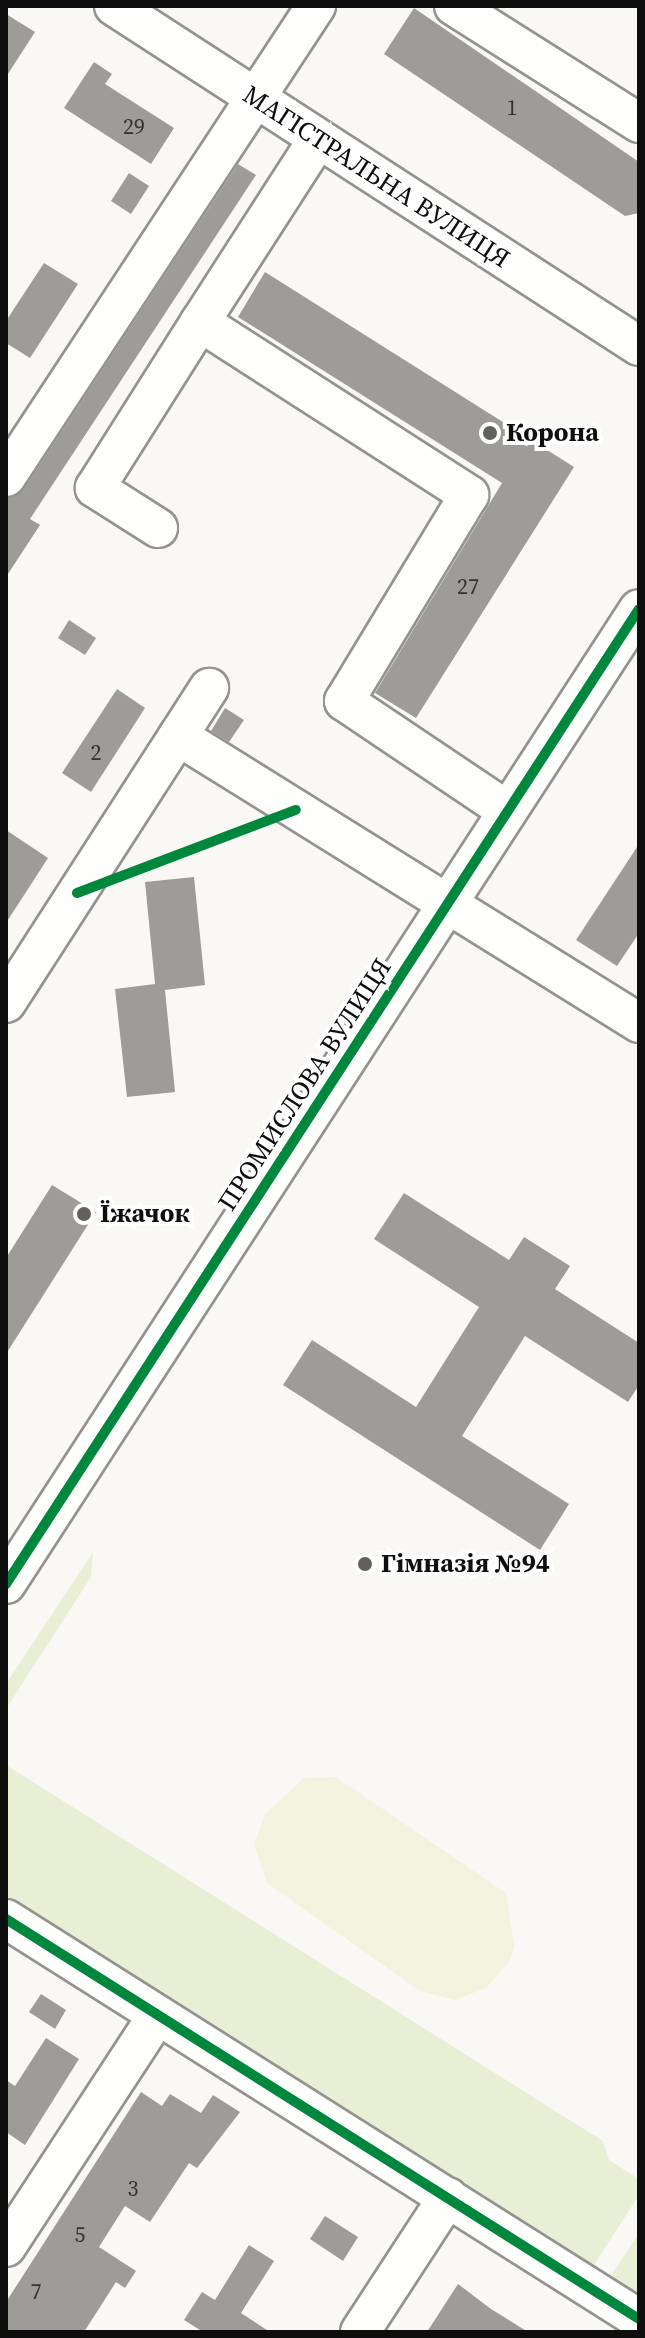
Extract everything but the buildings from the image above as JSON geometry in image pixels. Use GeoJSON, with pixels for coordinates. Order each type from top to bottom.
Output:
{"type":"FeatureCollection","features":[{"type":"Feature","properties":{"kind":"street","name":"МАГІСТРАЛЬНА ВУЛИЦЯ"},"geometry":{"type":"LineString","coordinates":[[114,6],[639,346]]}},
{"type":"Feature","properties":{"kind":"street"},"geometry":{"type":"LineString","coordinates":[[6,477],[252,97],[316,6]]}},
{"type":"Feature","properties":{"kind":"street"},"geometry":{"type":"LineString","coordinates":[[454,6],[639,123]]}},
{"type":"Feature","properties":{"kind":"street"},"geometry":{"type":"LineString","coordinates":[[158,528],[95,488],[318,139]]}},
{"type":"Feature","properties":{"kind":"street"},"geometry":{"type":"LineString","coordinates":[[200,322],[469,495],[344,701],[508,811]]}},
{"type":"Feature","properties":{"kind":"street","name":"ПРОМИСЛОВА ВУЛИЦЯ"},"geometry":{"type":"LineString","coordinates":[[6,1584],[639,609]]}},
{"type":"Feature","properties":{"kind":"street"},"geometry":{"type":"LineString","coordinates":[[6,1003],[209,688]]}},
{"type":"Feature","properties":{"kind":"street"},"geometry":{"type":"LineString","coordinates":[[178,736],[450,904],[635,1013]]}},
{"type":"Feature","properties":{"kind":"street"},"geometry":{"type":"LineString","coordinates":[[6,1919],[639,2319]]}},
{"type":"Feature","properties":{"kind":"street"},"geometry":{"type":"LineString","coordinates":[[6,2247],[158,2015]]}},
{"type":"Feature","properties":{"kind":"street"},"geometry":{"type":"LineString","coordinates":[[360,2332],[448,2197]]}},
{"type":"Feature","properties":{"kind":"green space"},"geometry":{"type":"Polygon","coordinates":[[[93,1552],[91,1577],[6,1709],[6,1684],[93,1552]]]}},
{"type":"Feature","properties":{"kind":"green space"},"geometry":{"type":"Polygon","coordinates":[[[6,1765],[603,2141],[609,2160],[639,2179],[639,2195],[590,2271],[6,1899],[6,1765]]]}},
{"type":"Feature","properties":{"kind":"green space"},"geometry":{"type":"Polygon","coordinates":[[[336,1777],[506,1893],[514,1945],[510,1961],[486,1988],[455,2000],[420,1991],[267,1883],[254,1844],[265,1814],[304,1778],[336,1777]]]}},
{"type":"Feature","properties":{"kind":"green space"},"geometry":{"type":"Polygon","coordinates":[[[639,2233],[639,2305],[616,2290],[612,2274],[639,2233]]]}},
{"type":"Feature","properties":{"kind":"cycle path"},"geometry":{"type":"LineString","coordinates":[[6,1584],[639,609]]}},
{"type":"Feature","properties":{"kind":"cycle path"},"geometry":{"type":"LineString","coordinates":[[77,893],[296,810]]}},
{"type":"Feature","properties":{"kind":"cycle path"},"geometry":{"type":"LineString","coordinates":[[6,1919],[639,2319]]}},
{"type":"Feature","properties":{"kind":"place","name":"Корона"},"geometry":{"type":"Point","coordinates":[490,433]}},
{"type":"Feature","properties":{"kind":"place","name":"Їжачок"},"geometry":{"type":"Point","coordinates":[84,1214]}},
{"type":"Feature","properties":{"kind":"place","name":"Гімназія №94"},"geometry":{"type":"Point","coordinates":[365,1564]}}]}
